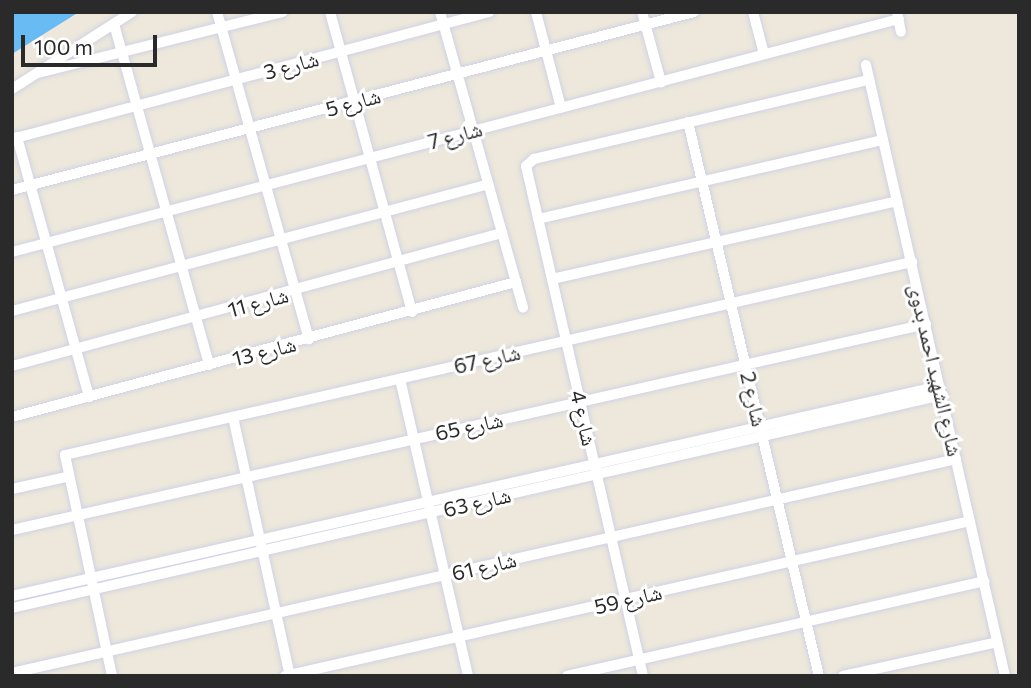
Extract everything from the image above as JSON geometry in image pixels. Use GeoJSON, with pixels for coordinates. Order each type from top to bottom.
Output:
{"type":"FeatureCollection","features":[{"type":"Feature","properties":{"kind":"street"},"geometry":{"type":"LineString","coordinates":[[12,89],[132,12]]}},
{"type":"Feature","properties":{"kind":"street"},"geometry":{"type":"LineString","coordinates":[[217,12],[309,339]]}},
{"type":"Feature","properties":{"kind":"street"},"geometry":{"type":"LineString","coordinates":[[38,73],[123,55],[283,12]]}},
{"type":"Feature","properties":{"kind":"street"},"geometry":{"type":"LineString","coordinates":[[330,12],[412,312]]}},
{"type":"Feature","properties":{"kind":"street"},"geometry":{"type":"LineString","coordinates":[[440,12],[523,308]]}},
{"type":"Feature","properties":{"kind":"street","name":"شارع 3"},"geometry":{"type":"LineString","coordinates":[[15,138],[489,12]]}},
{"type":"Feature","properties":{"kind":"street"},"geometry":{"type":"LineString","coordinates":[[536,12],[561,108]]}},
{"type":"Feature","properties":{"kind":"street"},"geometry":{"type":"LineString","coordinates":[[642,12],[661,82]]}},
{"type":"Feature","properties":{"kind":"street","name":"شارع 5"},"geometry":{"type":"LineString","coordinates":[[12,190],[694,12]]}},
{"type":"Feature","properties":{"kind":"street"},"geometry":{"type":"LineString","coordinates":[[753,12],[764,54]]}},
{"type":"Feature","properties":{"kind":"street"},"geometry":{"type":"LineString","coordinates":[[898,16],[901,32]]}},
{"type":"Feature","properties":{"kind":"street","name":"شارع 7"},"geometry":{"type":"LineString","coordinates":[[12,252],[661,82],[898,16]]}},
{"type":"Feature","properties":{"kind":"street"},"geometry":{"type":"LineString","coordinates":[[114,24],[209,365]]}},
{"type":"Feature","properties":{"kind":"street","name":"شارع الشهيد احمد بدوى"},"geometry":{"type":"LineString","coordinates":[[866,65],[1005,676]]}},
{"type":"Feature","properties":{"kind":"street"},"geometry":{"type":"LineString","coordinates":[[688,122],[869,80]]}},
{"type":"Feature","properties":{"kind":"street","name":"شارع 4"},"geometry":{"type":"LineString","coordinates":[[643,676],[538,219],[529,161],[688,122]]}},
{"type":"Feature","properties":{"kind":"street","name":"شارع 2"},"geometry":{"type":"LineString","coordinates":[[688,122],[819,676]]}},
{"type":"Feature","properties":{"kind":"street"},"geometry":{"type":"LineString","coordinates":[[15,138],[31,186],[89,397]]}},
{"type":"Feature","properties":{"kind":"street"},"geometry":{"type":"LineString","coordinates":[[538,219],[883,140]]}},
{"type":"Feature","properties":{"kind":"street"},"geometry":{"type":"LineString","coordinates":[[12,311],[488,184]]}},
{"type":"Feature","properties":{"kind":"street"},"geometry":{"type":"LineString","coordinates":[[552,279],[897,201]]}},
{"type":"Feature","properties":{"kind":"street","name":"شارع 11"},"geometry":{"type":"LineString","coordinates":[[12,366],[502,233]]}},
{"type":"Feature","properties":{"kind":"street","name":"شارع 67"},"geometry":{"type":"LineString","coordinates":[[66,477],[63,457],[912,262]]}},
{"type":"Feature","properties":{"kind":"street","name":"شارع 13"},"geometry":{"type":"LineString","coordinates":[[12,417],[516,282]]}},
{"type":"Feature","properties":{"kind":"street","name":"شارع 65"},"geometry":{"type":"LineString","coordinates":[[12,530],[926,324]]}},
{"type":"Feature","properties":{"kind":"street"},"geometry":{"type":"LineString","coordinates":[[400,379],[468,676]]}},
{"type":"Feature","properties":{"kind":"street","name":"شارع 63"},"geometry":{"type":"LineString","coordinates":[[12,608],[91,584],[942,391]]}},
{"type":"Feature","properties":{"kind":"street"},"geometry":{"type":"LineString","coordinates":[[233,417],[288,675]]}},
{"type":"Feature","properties":{"kind":"street","name":"شارع 61"},"geometry":{"type":"LineString","coordinates":[[12,673],[956,459]]}},
{"type":"Feature","properties":{"kind":"street"},"geometry":{"type":"LineString","coordinates":[[12,489],[66,477],[112,676]]}},
{"type":"Feature","properties":{"kind":"street","name":"شارع 59"},"geometry":{"type":"LineString","coordinates":[[288,675],[970,521]]}},
{"type":"Feature","properties":{"kind":"street"},"geometry":{"type":"LineString","coordinates":[[567,676],[984,581]]}},
{"type":"Feature","properties":{"kind":"street","name":"شارع 63"},"geometry":{"type":"LineString","coordinates":[[12,596],[91,584]]}},
{"type":"Feature","properties":{"kind":"street"},"geometry":{"type":"LineString","coordinates":[[844,676],[997,642]]}},
{"type":"Feature","properties":{"kind":"water"},"geometry":{"type":"Polygon","coordinates":[[[12,12],[79,12],[12,54],[12,12]]]}}]}
